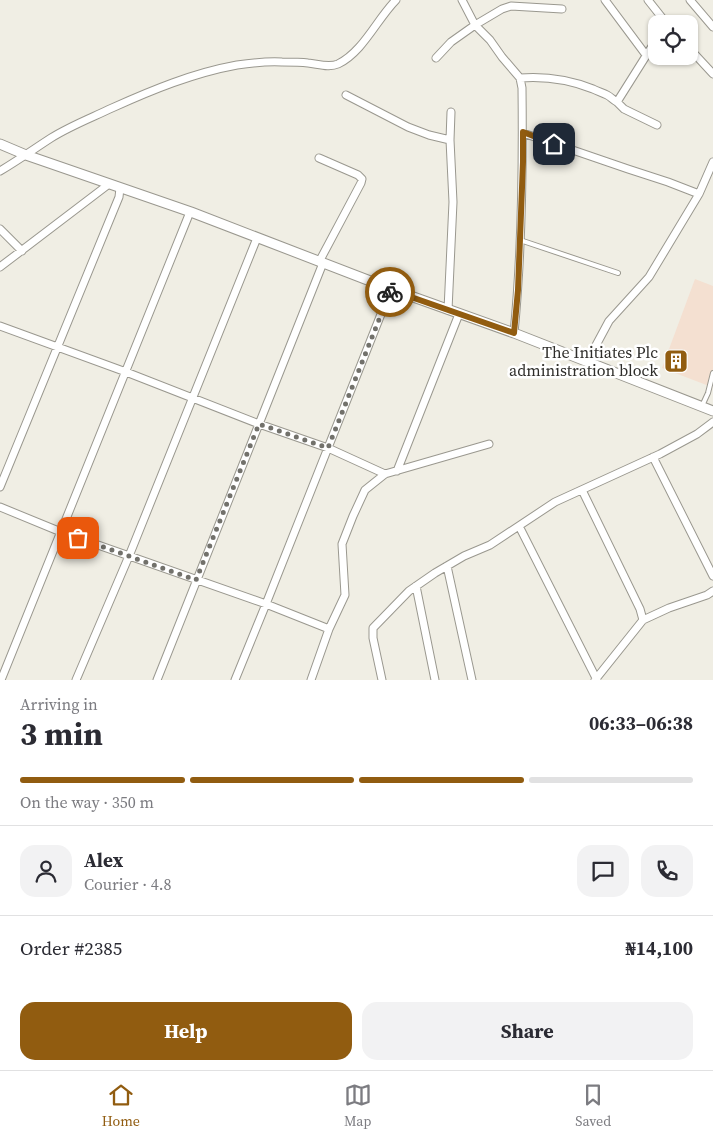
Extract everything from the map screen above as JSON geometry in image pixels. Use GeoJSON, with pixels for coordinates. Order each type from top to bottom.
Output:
{"type":"FeatureCollection","features":[{"type":"Feature","properties":{"kind":"street"},"geometry":{"type":"LineString","coordinates":[[0,171],[51,138],[82,122],[185,78],[248,63],[308,62],[329,66],[339,64],[354,53],[396,0]]}},
{"type":"Feature","properties":{"kind":"street"},"geometry":{"type":"LineString","coordinates":[[462,0],[475,24],[520,78],[522,88],[523,162],[518,290],[514,333]]}},
{"type":"Feature","properties":{"kind":"street"},"geometry":{"type":"LineString","coordinates":[[605,0],[646,55]]}},
{"type":"Feature","properties":{"kind":"street"},"geometry":{"type":"LineString","coordinates":[[648,0],[660,15]]}},
{"type":"Feature","properties":{"kind":"street"},"geometry":{"type":"LineString","coordinates":[[690,0],[713,27]]}},
{"type":"Feature","properties":{"kind":"street"},"geometry":{"type":"LineString","coordinates":[[436,58],[451,42],[475,24],[502,9],[511,6],[562,9]]}},
{"type":"Feature","properties":{"kind":"street"},"geometry":{"type":"LineString","coordinates":[[617,102],[648,52]]}},
{"type":"Feature","properties":{"kind":"street"},"geometry":{"type":"LineString","coordinates":[[698,58],[713,74]]}},
{"type":"Feature","properties":{"kind":"street"},"geometry":{"type":"LineString","coordinates":[[520,78],[548,77],[579,84],[608,96],[624,109],[657,124]]}},
{"type":"Feature","properties":{"kind":"street"},"geometry":{"type":"LineString","coordinates":[[346,95],[415,130],[450,140]]}},
{"type":"Feature","properties":{"kind":"street"},"geometry":{"type":"LineString","coordinates":[[448,310],[453,202],[450,140],[451,112]]}},
{"type":"Feature","properties":{"kind":"street"},"geometry":{"type":"LineString","coordinates":[[523,132],[699,194]]}},
{"type":"Feature","properties":{"kind":"street"},"geometry":{"type":"LineString","coordinates":[[0,144],[26,155],[190,212],[391,290],[514,333],[713,411]]}},
{"type":"Feature","properties":{"kind":"street"},"geometry":{"type":"LineString","coordinates":[[157,680],[321,262],[361,183],[362,179],[358,175],[319,158]]}},
{"type":"Feature","properties":{"kind":"street"},"geometry":{"type":"LineString","coordinates":[[587,362],[609,320],[649,278],[699,194],[713,162]]}},
{"type":"Feature","properties":{"kind":"street"},"geometry":{"type":"LineString","coordinates":[[0,266],[109,184]]}},
{"type":"Feature","properties":{"kind":"street"},"geometry":{"type":"LineString","coordinates":[[0,487],[119,197],[120,188]]}},
{"type":"Feature","properties":{"kind":"street"},"geometry":{"type":"LineString","coordinates":[[1,680],[190,212]]}},
{"type":"Feature","properties":{"kind":"street"},"geometry":{"type":"LineString","coordinates":[[0,229],[22,251]]}},
{"type":"Feature","properties":{"kind":"street"},"geometry":{"type":"LineString","coordinates":[[76,680],[129,556],[257,238]]}},
{"type":"Feature","properties":{"kind":"street"},"geometry":{"type":"LineString","coordinates":[[235,680],[391,290]]}},
{"type":"Feature","properties":{"kind":"street"},"geometry":{"type":"LineString","coordinates":[[397,471],[459,314]]}},
{"type":"Feature","properties":{"kind":"street"},"geometry":{"type":"LineString","coordinates":[[0,326],[126,372],[259,424],[328,448],[385,474]]}},
{"type":"Feature","properties":{"kind":"street"},"geometry":{"type":"LineString","coordinates":[[382,680],[373,638],[373,628],[409,591],[464,556],[490,545],[555,502],[653,457],[697,434],[713,422]]}},
{"type":"Feature","properties":{"kind":"street"},"geometry":{"type":"LineString","coordinates":[[311,680],[329,629],[345,595],[342,544],[365,490],[385,474],[489,444]]}},
{"type":"Feature","properties":{"kind":"street"},"geometry":{"type":"LineString","coordinates":[[653,457],[713,576]]}},
{"type":"Feature","properties":{"kind":"street"},"geometry":{"type":"LineString","coordinates":[[582,490],[640,610],[643,620]]}},
{"type":"Feature","properties":{"kind":"street"},"geometry":{"type":"LineString","coordinates":[[0,507],[60,532],[266,604],[329,629]]}},
{"type":"Feature","properties":{"kind":"street"},"geometry":{"type":"LineString","coordinates":[[519,526],[596,680],[643,620],[669,608],[707,596],[713,590]]}},
{"type":"Feature","properties":{"kind":"street"},"geometry":{"type":"LineString","coordinates":[[447,566],[472,680]]}},
{"type":"Feature","properties":{"kind":"street"},"geometry":{"type":"LineString","coordinates":[[416,586],[435,680]]}},
{"type":"Feature","properties":{"kind":"lane"},"geometry":{"type":"LineString","coordinates":[[520,240],[618,273]]}},
{"type":"Feature","properties":{"kind":"lane"},"geometry":{"type":"LineString","coordinates":[[702,406],[708,393],[713,373]]}},
{"type":"Feature","properties":{"kind":"shaded area"},"geometry":{"type":"Polygon","coordinates":[[[695,279],[713,286],[713,374],[709,386],[662,368],[695,279]]]}},
{"type":"Feature","properties":{"kind":"way so far"},"geometry":{"type":"LineString","coordinates":[[78,538],[196,580],[259,424],[328,448],[390,292]]}},
{"type":"Feature","properties":{"kind":"place","name":"The Initiates Plc administration block"},"geometry":{"type":"Point","coordinates":[676,361]}},
{"type":"Feature","properties":{"kind":"route"},"geometry":{"type":"LineString","coordinates":[[390,292],[391,290],[514,333],[518,290],[523,132],[554,144]]}}]}
